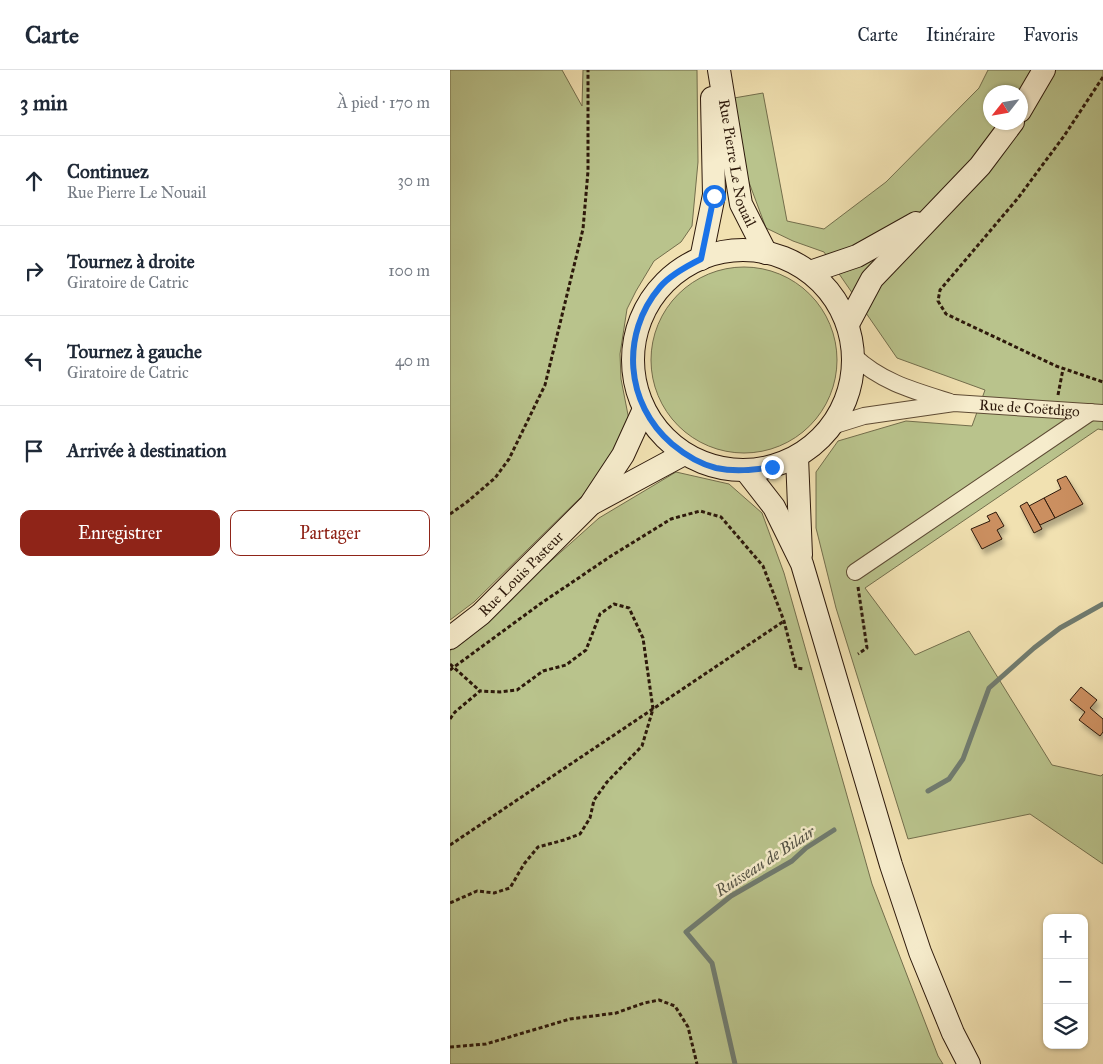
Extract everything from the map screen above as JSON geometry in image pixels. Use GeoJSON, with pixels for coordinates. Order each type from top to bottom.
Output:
{"type":"FeatureCollection","features":[{"type":"Feature","properties":{"kind":"main road","name":"Rue Pierre Le Nouail"},"geometry":{"type":"LineString","coordinates":[[701,259],[714,196],[712,70]]}},
{"type":"Feature","properties":{"kind":"main road","name":"Rue Pierre Le Nouail"},"geometry":{"type":"LineString","coordinates":[[719,70],[741,204],[766,253]]}},
{"type":"Feature","properties":{"kind":"main road"},"geometry":{"type":"LineString","coordinates":[[1028,97],[1044,70]]}},
{"type":"Feature","properties":{"kind":"main road"},"geometry":{"type":"LineString","coordinates":[[848,324],[872,279],[980,166],[1006,130]]}},
{"type":"Feature","properties":{"kind":"main road"},"geometry":{"type":"LineString","coordinates":[[810,272],[857,256],[936,211]]}},
{"type":"Feature","properties":{"kind":"main road"},"geometry":{"type":"LineString","coordinates":[[731,249],[749,249],[766,253],[781,256],[810,272],[833,295],[848,324],[854,356],[850,388],[839,416],[832,426],[821,440],[797,458],[772,467],[746,471],[714,467],[684,454],[661,434],[644,409],[634,378],[633,345],[643,313],[661,286],[687,266],[731,249]]}},
{"type":"Feature","properties":{"kind":"main road","name":"Rue Louis Pasteur"},"geometry":{"type":"LineString","coordinates":[[450,638],[481,614],[590,505],[623,455],[644,409]]}},
{"type":"Feature","properties":{"kind":"main road","name":"Rue Louis Pasteur"},"geometry":{"type":"LineString","coordinates":[[590,505],[684,454]]}},
{"type":"Feature","properties":{"kind":"main road"},"geometry":{"type":"LineString","coordinates":[[797,458],[802,564]]}},
{"type":"Feature","properties":{"kind":"main road"},"geometry":{"type":"LineString","coordinates":[[746,471],[774,507],[802,564],[891,865],[920,952],[969,1064]]}},
{"type":"Feature","properties":{"kind":"street","name":"Rue de Coëtdigo"},"geometry":{"type":"LineString","coordinates":[[854,356],[866,367],[898,385],[954,403]]}},
{"type":"Feature","properties":{"kind":"street","name":"Rue de Coëtdigo"},"geometry":{"type":"LineString","coordinates":[[832,426],[864,416],[954,403],[1097,413]]}},
{"type":"Feature","properties":{"kind":"street"},"geometry":{"type":"LineString","coordinates":[[855,572],[1097,413]]}},
{"type":"Feature","properties":{"kind":"path"},"geometry":{"type":"LineString","coordinates":[[450,514],[495,478],[508,458],[545,385],[583,228],[588,171],[588,70]]}},
{"type":"Feature","properties":{"kind":"path"},"geometry":{"type":"LineString","coordinates":[[1103,77],[1064,136],[1018,198],[940,290],[938,301],[946,314],[1063,369],[1103,382]]}},
{"type":"Feature","properties":{"kind":"path"},"geometry":{"type":"LineString","coordinates":[[1058,396],[1063,369]]}},
{"type":"Feature","properties":{"kind":"path"},"geometry":{"type":"LineString","coordinates":[[452,669],[540,604],[611,556],[671,519],[700,511],[721,517],[763,566],[784,621],[796,668],[804,669]]}},
{"type":"Feature","properties":{"kind":"path"},"geometry":{"type":"LineString","coordinates":[[855,572],[868,648],[858,654]]}},
{"type":"Feature","properties":{"kind":"path"},"geometry":{"type":"LineString","coordinates":[[450,664],[452,669],[480,691],[500,692],[517,690],[543,671],[566,665],[586,650],[600,614],[614,604],[629,608],[643,638],[653,709],[642,746],[607,782],[594,800],[590,818],[580,834],[538,847],[524,864],[510,888],[494,893],[477,891],[450,903]]}},
{"type":"Feature","properties":{"kind":"path"},"geometry":{"type":"LineString","coordinates":[[450,845],[784,621]]}},
{"type":"Feature","properties":{"kind":"path"},"geometry":{"type":"LineString","coordinates":[[450,719],[455,712],[480,691]]}},
{"type":"Feature","properties":{"kind":"path"},"geometry":{"type":"LineString","coordinates":[[450,1047],[486,1044],[570,1019],[616,1013],[659,1000],[675,1006],[688,1027],[697,1064]]}},
{"type":"Feature","properties":{"kind":"green space"},"geometry":{"type":"Polygon","coordinates":[[[450,70],[562,70],[582,106],[583,70],[697,70],[698,162],[692,226],[681,242],[654,261],[627,309],[620,354],[621,379],[629,420],[622,441],[583,495],[474,602],[450,620],[450,70]]]}},
{"type":"Feature","properties":{"kind":"green space"},"geometry":{"type":"Polygon","coordinates":[[[988,70],[1103,70],[1103,430],[1098,429],[865,588],[915,655],[969,631],[1052,765],[1101,776],[1103,774],[1103,864],[1030,814],[908,839],[836,608],[816,528],[816,472],[838,441],[906,421],[972,426],[985,390],[897,358],[824,252],[793,241],[766,228],[747,177],[734,98],[763,93],[787,221],[824,229],[886,182],[979,88],[988,70]]]}},
{"type":"Feature","properties":{"kind":"green space"},"geometry":{"type":"Polygon","coordinates":[[[753,267],[780,274],[796,282],[810,294],[822,308],[830,324],[836,342],[836,378],[830,396],[822,412],[810,426],[796,438],[780,446],[762,452],[735,453],[708,446],[692,438],[666,412],[652,378],[651,351],[658,324],[666,308],[692,282],[726,268],[753,267]]]}},
{"type":"Feature","properties":{"kind":"green space"},"geometry":{"type":"Polygon","coordinates":[[[676,472],[729,484],[762,513],[784,573],[872,884],[938,1056],[943,1064],[450,1064],[450,651],[599,518],[676,472]]]}},
{"type":"Feature","properties":{"kind":"building"},"geometry":{"type":"Polygon","coordinates":[[[1066,476],[1083,504],[1055,518],[1044,498],[1061,489],[1057,480],[1066,476]]]}},
{"type":"Feature","properties":{"kind":"building"},"geometry":{"type":"Polygon","coordinates":[[[1044,498],[1055,518],[1040,525],[1029,506],[1044,498]]]}},
{"type":"Feature","properties":{"kind":"building"},"geometry":{"type":"Polygon","coordinates":[[[1027,502],[1042,529],[1034,533],[1020,506],[1027,502]]]}},
{"type":"Feature","properties":{"kind":"building"},"geometry":{"type":"Polygon","coordinates":[[[996,512],[1004,526],[997,530],[1002,539],[982,549],[971,529],[990,521],[987,516],[996,512]]]}},
{"type":"Feature","properties":{"kind":"building"},"geometry":{"type":"Polygon","coordinates":[[[1081,687],[1097,700],[1090,708],[1103,719],[1103,732],[1100,736],[1079,720],[1085,712],[1070,700],[1081,687]]]}},
{"type":"Feature","properties":{"kind":"waterway","name":"Ruisseau de Bilair"},"geometry":{"type":"LineString","coordinates":[[928,791],[949,779],[963,759],[989,688],[1034,648],[1060,628],[1103,604]]}},
{"type":"Feature","properties":{"kind":"waterway","name":"Ruisseau de Bilair"},"geometry":{"type":"LineString","coordinates":[[735,1064],[712,963],[686,932],[731,896],[792,861],[806,848],[834,830]]}},
{"type":"Feature","properties":{"kind":"route"},"geometry":{"type":"LineString","coordinates":[[714,196],[701,259],[687,266],[661,286],[643,313],[633,345],[634,378],[644,409],[661,434],[684,454],[714,467],[746,471],[772,467]]}}]}
